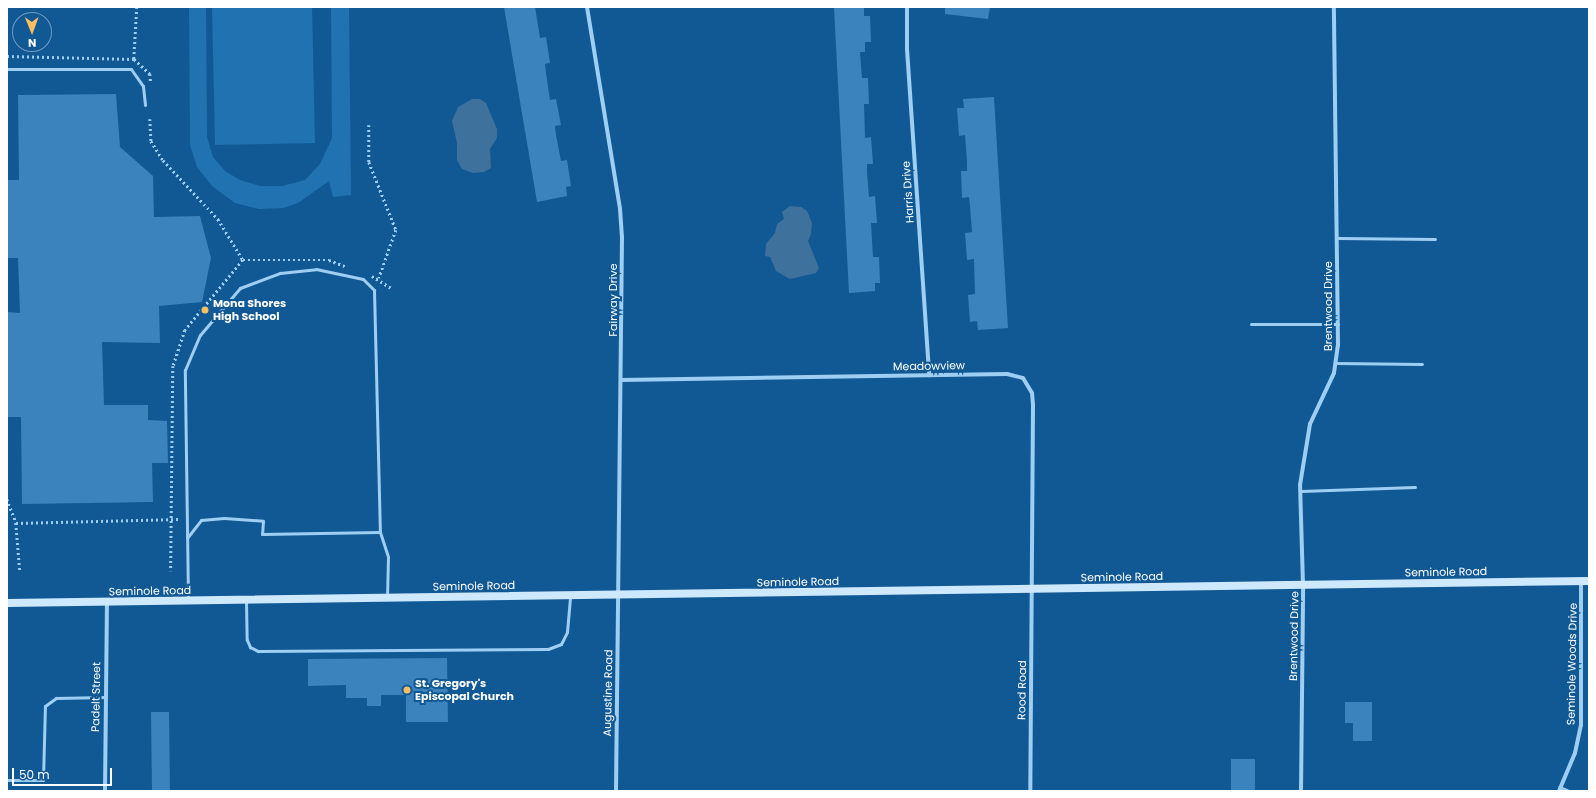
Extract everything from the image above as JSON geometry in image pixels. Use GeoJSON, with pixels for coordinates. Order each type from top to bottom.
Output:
{"type":"FeatureCollection","features":[{"type":"Feature","properties":{"kind":"street","name":"Fairway Drive"},"geometry":{"type":"LineString","coordinates":[[587,7],[620,209],[621,380],[619,596]]}},
{"type":"Feature","properties":{"kind":"street","name":"Harris Drive"},"geometry":{"type":"LineString","coordinates":[[907,7],[907,49],[929,375]]}},
{"type":"Feature","properties":{"kind":"street","name":"Brentwood Drive"},"geometry":{"type":"LineString","coordinates":[[1301,791],[1303,585],[1301,491],[1310,424],[1334,374],[1338,324],[1334,7]]}},
{"type":"Feature","properties":{"kind":"street","name":"Meadowview"},"geometry":{"type":"LineString","coordinates":[[621,380],[1007,374],[1023,378],[1028,384],[1033,405],[1032,589]]}},
{"type":"Feature","properties":{"kind":"street","name":"Seminole Road"},"geometry":{"type":"LineString","coordinates":[[7,603],[619,596],[1585,581]]}},
{"type":"Feature","properties":{"kind":"street","name":"Seminole Woods Drive"},"geometry":{"type":"LineString","coordinates":[[1560,790],[1575,753],[1581,725],[1585,581]]}},
{"type":"Feature","properties":{"kind":"street","name":"Rood Road"},"geometry":{"type":"LineString","coordinates":[[1030,791],[1032,589]]}},
{"type":"Feature","properties":{"kind":"street","name":"Augustine Road"},"geometry":{"type":"LineString","coordinates":[[616,791],[619,596]]}},
{"type":"Feature","properties":{"kind":"street","name":"Padelt Street"},"geometry":{"type":"LineString","coordinates":[[105,791],[107,602]]}},
{"type":"Feature","properties":{"kind":"street"},"geometry":{"type":"LineString","coordinates":[[1560,790],[1566,791]]}},
{"type":"Feature","properties":{"kind":"lane"},"geometry":{"type":"LineString","coordinates":[[7,69],[131,69],[143,86],[145,105]]}},
{"type":"Feature","properties":{"kind":"lane"},"geometry":{"type":"LineString","coordinates":[[1337,238],[1435,239]]}},
{"type":"Feature","properties":{"kind":"lane"},"geometry":{"type":"LineString","coordinates":[[188,602],[185,370],[200,335],[240,288],[280,273],[316,269],[363,279],[374,290],[380,532],[388,557],[387,599]]}},
{"type":"Feature","properties":{"kind":"lane"},"geometry":{"type":"LineString","coordinates":[[1251,324],[1338,324]]}},
{"type":"Feature","properties":{"kind":"lane"},"geometry":{"type":"LineString","coordinates":[[1335,364],[1422,364]]}},
{"type":"Feature","properties":{"kind":"lane"},"geometry":{"type":"LineString","coordinates":[[1301,491],[1414,487]]}},
{"type":"Feature","properties":{"kind":"lane"},"geometry":{"type":"LineString","coordinates":[[187,538],[201,520],[224,518],[263,521],[262,534],[380,532]]}},
{"type":"Feature","properties":{"kind":"lane"},"geometry":{"type":"LineString","coordinates":[[246,601],[247,640],[250,647],[258,651],[548,649],[561,644],[567,632],[570,596]]}},
{"type":"Feature","properties":{"kind":"lane"},"geometry":{"type":"LineString","coordinates":[[7,780],[44,780],[45,706],[56,698],[105,697]]}},
{"type":"Feature","properties":{"kind":"path"},"geometry":{"type":"LineString","coordinates":[[134,59],[137,7]]}},
{"type":"Feature","properties":{"kind":"path"},"geometry":{"type":"LineString","coordinates":[[7,56],[134,59],[150,74],[152,89]]}},
{"type":"Feature","properties":{"kind":"path"},"geometry":{"type":"LineString","coordinates":[[150,119],[151,141],[163,160],[218,218],[243,260],[185,330],[174,366],[170,520],[171,571]]}},
{"type":"Feature","properties":{"kind":"path"},"geometry":{"type":"LineString","coordinates":[[369,124],[370,162],[396,230],[380,278]]}},
{"type":"Feature","properties":{"kind":"path"},"geometry":{"type":"LineString","coordinates":[[7,499],[16,523],[20,572]]}},
{"type":"Feature","properties":{"kind":"path"},"geometry":{"type":"LineString","coordinates":[[16,523],[187,519]]}},
{"type":"Feature","properties":{"kind":"shaded area"},"geometry":{"type":"Polygon","coordinates":[[[189,7],[206,7],[207,137],[213,157],[225,171],[240,180],[260,186],[282,186],[305,180],[320,164],[332,138],[331,7],[349,7],[351,195],[333,197],[329,181],[298,203],[283,208],[259,209],[235,203],[212,186],[197,167],[190,145],[189,7]]]}},
{"type":"Feature","properties":{"kind":"shaded area"},"geometry":{"type":"Polygon","coordinates":[[[212,7],[312,7],[315,143],[215,145],[212,7]]]}},
{"type":"Feature","properties":{"kind":"shaded area"},"geometry":{"type":"Polygon","coordinates":[[[472,99],[480,99],[486,103],[497,129],[497,138],[490,149],[491,168],[484,172],[473,173],[462,169],[457,160],[457,143],[452,121],[458,107],[472,99]]]}},
{"type":"Feature","properties":{"kind":"shaded area"},"geometry":{"type":"Polygon","coordinates":[[[790,206],[801,207],[807,211],[812,223],[811,234],[808,241],[819,268],[816,273],[790,279],[776,271],[770,257],[765,256],[766,244],[775,233],[777,224],[784,219],[782,212],[790,206]]]}},
{"type":"Feature","properties":{"kind":"building"},"geometry":{"type":"Polygon","coordinates":[[[504,7],[535,7],[540,38],[546,37],[550,63],[545,64],[550,100],[556,99],[561,125],[555,126],[556,135],[561,161],[567,160],[571,186],[566,187],[567,196],[537,202],[504,7]]]}},
{"type":"Feature","properties":{"kind":"building"},"geometry":{"type":"Polygon","coordinates":[[[945,7],[990,7],[988,19],[945,14],[945,7]]]}},
{"type":"Feature","properties":{"kind":"building"},"geometry":{"type":"Polygon","coordinates":[[[834,8],[864,8],[864,16],[870,16],[871,42],[865,42],[865,52],[860,52],[862,78],[868,78],[869,104],[864,104],[865,138],[871,137],[873,164],[867,164],[867,172],[869,197],[875,196],[877,223],[871,223],[873,257],[879,257],[880,283],[875,283],[875,291],[849,293],[834,8]]]}},
{"type":"Feature","properties":{"kind":"building"},"geometry":{"type":"Polygon","coordinates":[[[116,94],[120,147],[153,176],[154,217],[200,216],[211,258],[202,302],[159,306],[160,343],[102,342],[104,405],[148,405],[148,420],[167,421],[168,463],[152,463],[153,502],[22,504],[21,417],[7,417],[7,312],[20,313],[18,258],[7,258],[7,180],[19,180],[18,95],[116,94]]]}},
{"type":"Feature","properties":{"kind":"building"},"geometry":{"type":"Polygon","coordinates":[[[994,97],[1008,328],[978,330],[977,321],[970,322],[968,295],[975,294],[974,259],[967,260],[965,233],[972,232],[969,197],[962,198],[961,171],[967,171],[967,161],[965,135],[959,136],[957,108],[964,108],[963,99],[994,97]]]}},
{"type":"Feature","properties":{"kind":"building","name":"St. Gregory's Episcopal Church"},"geometry":{"type":"Polygon","coordinates":[[[447,658],[448,722],[406,722],[406,695],[381,695],[381,706],[367,706],[367,698],[346,698],[346,685],[308,686],[308,659],[447,658]]]}},
{"type":"Feature","properties":{"kind":"building"},"geometry":{"type":"Polygon","coordinates":[[[1345,702],[1372,702],[1372,741],[1353,741],[1353,723],[1345,723],[1345,702]]]}},
{"type":"Feature","properties":{"kind":"building"},"geometry":{"type":"Polygon","coordinates":[[[151,712],[169,712],[170,791],[152,791],[151,712]]]}},
{"type":"Feature","properties":{"kind":"building"},"geometry":{"type":"Polygon","coordinates":[[[1231,759],[1255,759],[1255,791],[1231,791],[1231,759]]]}},
{"type":"Feature","properties":{"kind":"place","name":"Mona Shores High School"},"geometry":{"type":"Point","coordinates":[205,310]}},
{"type":"Feature","properties":{"kind":"place","name":"St. Gregory's Episcopal Church"},"geometry":{"type":"Point","coordinates":[407,690]}}]}
